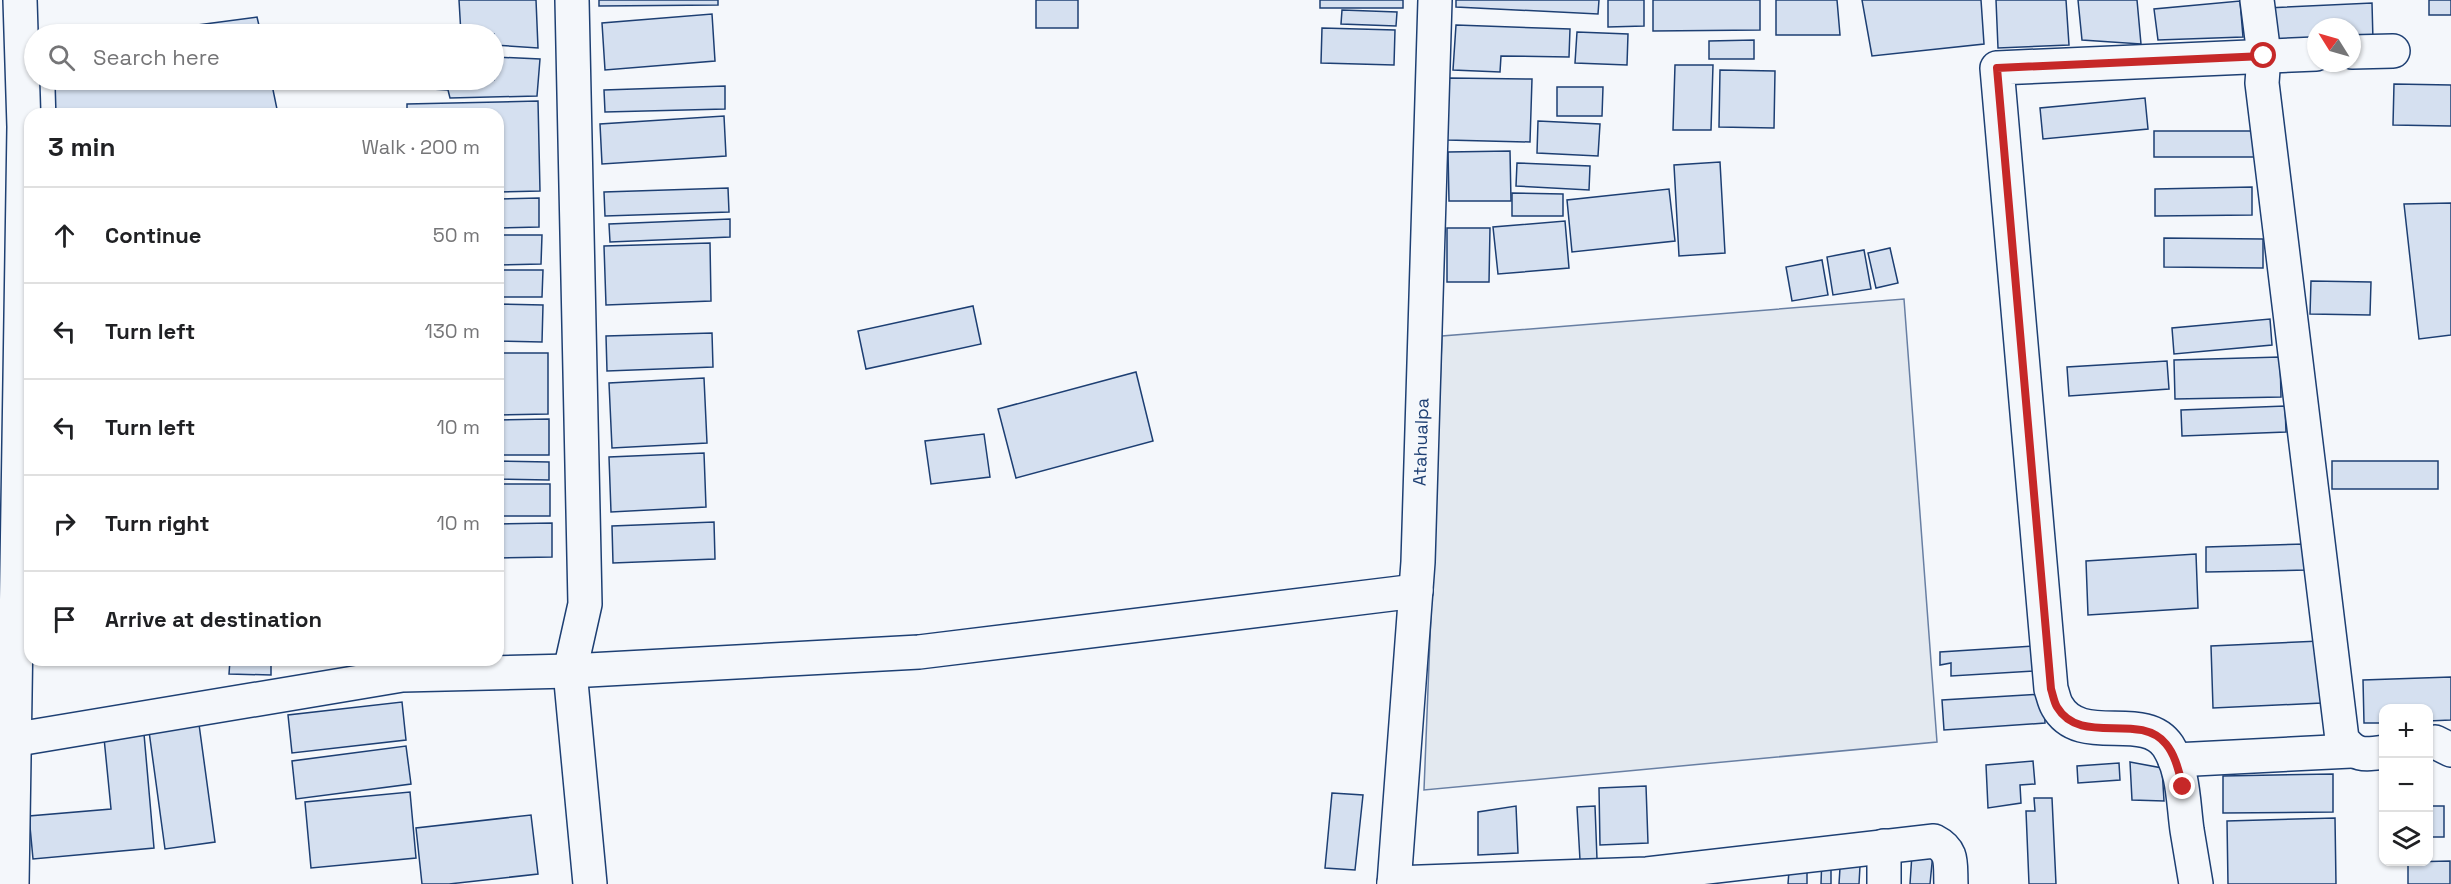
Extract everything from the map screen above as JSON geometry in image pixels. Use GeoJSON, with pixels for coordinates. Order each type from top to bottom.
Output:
{"type":"FeatureCollection","features":[{"type":"Feature","properties":{"kind":"street"},"geometry":{"type":"LineString","coordinates":[[12,884],[7,740],[24,127],[20,0]]}},
{"type":"Feature","properties":{"kind":"street"},"geometry":{"type":"LineString","coordinates":[[573,0],[585,604],[570,671],[590,884]]}},
{"type":"Feature","properties":{"kind":"street","name":"Atahualpa"},"geometry":{"type":"LineString","coordinates":[[1394,884],[1416,591],[1435,0]]}},
{"type":"Feature","properties":{"kind":"street"},"geometry":{"type":"LineString","coordinates":[[2258,0],[2264,56],[2262,82],[2342,739],[2351,751]]}},
{"type":"Feature","properties":{"kind":"street"},"geometry":{"type":"LineString","coordinates":[[2361,52],[2393,51]]}},
{"type":"Feature","properties":{"kind":"street"},"geometry":{"type":"LineString","coordinates":[[2196,884],[2183,787],[2175,760],[2166,744],[2153,734],[2136,730],[2082,727],[2057,707],[2051,689],[1997,68],[2307,54]]}},
{"type":"Feature","properties":{"kind":"street"},"geometry":{"type":"LineString","coordinates":[[7,740],[402,675],[570,671],[919,652],[1416,591]]}},
{"type":"Feature","properties":{"kind":"street"},"geometry":{"type":"LineString","coordinates":[[2433,742],[2451,750]]}},
{"type":"Feature","properties":{"kind":"street"},"geometry":{"type":"LineString","coordinates":[[2175,760],[2351,751],[2366,755],[2379,753]]}},
{"type":"Feature","properties":{"kind":"street"},"geometry":{"type":"LineString","coordinates":[[1394,884],[1647,874],[1934,841],[1944,846],[1949,854],[1952,884]]}},
{"type":"Feature","properties":{"kind":"street"},"geometry":{"type":"LineString","coordinates":[[1884,846],[1884,884]]}},
{"type":"Feature","properties":{"kind":"shaded area"},"geometry":{"type":"Polygon","coordinates":[[[1904,299],[1937,742],[1424,790],[1442,336],[1904,299]]]}},
{"type":"Feature","properties":{"kind":"building"},"geometry":{"type":"Polygon","coordinates":[[[459,0],[536,0],[538,48],[504,46],[504,24],[460,24],[459,0]]]}},
{"type":"Feature","properties":{"kind":"building"},"geometry":{"type":"Polygon","coordinates":[[[599,0],[718,0],[718,5],[599,6],[599,0]]]}},
{"type":"Feature","properties":{"kind":"building"},"geometry":{"type":"Polygon","coordinates":[[[1036,0],[1078,0],[1078,28],[1036,28],[1036,0]]]}},
{"type":"Feature","properties":{"kind":"building"},"geometry":{"type":"Polygon","coordinates":[[[1320,0],[1403,0],[1403,8],[1320,8],[1320,0]]]}},
{"type":"Feature","properties":{"kind":"building"},"geometry":{"type":"Polygon","coordinates":[[[1456,0],[1599,0],[1598,14],[1456,7],[1456,0]]]}},
{"type":"Feature","properties":{"kind":"building"},"geometry":{"type":"Polygon","coordinates":[[[1608,0],[1644,0],[1644,26],[1608,27],[1608,0]]]}},
{"type":"Feature","properties":{"kind":"building"},"geometry":{"type":"Polygon","coordinates":[[[1653,0],[1760,0],[1760,30],[1653,31],[1653,0]]]}},
{"type":"Feature","properties":{"kind":"building"},"geometry":{"type":"Polygon","coordinates":[[[1776,0],[1837,0],[1840,35],[1776,35],[1776,0]]]}},
{"type":"Feature","properties":{"kind":"building"},"geometry":{"type":"Polygon","coordinates":[[[1862,0],[1981,0],[1984,44],[1872,56],[1862,0]]]}},
{"type":"Feature","properties":{"kind":"building"},"geometry":{"type":"Polygon","coordinates":[[[1996,0],[2066,0],[2069,45],[1998,48],[1996,0]]]}},
{"type":"Feature","properties":{"kind":"building"},"geometry":{"type":"Polygon","coordinates":[[[2078,0],[2137,0],[2141,44],[2082,40],[2078,0]]]}},
{"type":"Feature","properties":{"kind":"building"},"geometry":{"type":"Polygon","coordinates":[[[2429,0],[2451,0],[2451,15],[2429,15],[2429,0]]]}},
{"type":"Feature","properties":{"kind":"building"},"geometry":{"type":"Polygon","coordinates":[[[2240,1],[2243,37],[2158,40],[2154,9],[2240,1]]]}},
{"type":"Feature","properties":{"kind":"building"},"geometry":{"type":"Polygon","coordinates":[[[2372,3],[2373,41],[2361,42],[2361,18],[2307,18],[2307,44],[2267,46],[2266,8],[2372,3]]]}},
{"type":"Feature","properties":{"kind":"building"},"geometry":{"type":"Polygon","coordinates":[[[1342,10],[1397,12],[1396,26],[1341,24],[1342,10]]]}},
{"type":"Feature","properties":{"kind":"building"},"geometry":{"type":"Polygon","coordinates":[[[712,14],[715,61],[605,70],[602,23],[712,14]]]}},
{"type":"Feature","properties":{"kind":"building"},"geometry":{"type":"Polygon","coordinates":[[[257,17],[259,24],[204,24],[257,17]]]}},
{"type":"Feature","properties":{"kind":"building"},"geometry":{"type":"Polygon","coordinates":[[[1456,25],[1570,29],[1569,57],[1501,56],[1500,72],[1453,70],[1456,25]]]}},
{"type":"Feature","properties":{"kind":"building"},"geometry":{"type":"Polygon","coordinates":[[[1322,28],[1395,30],[1394,65],[1321,63],[1322,28]]]}},
{"type":"Feature","properties":{"kind":"building"},"geometry":{"type":"Polygon","coordinates":[[[1577,32],[1628,34],[1627,65],[1575,63],[1577,32]]]}},
{"type":"Feature","properties":{"kind":"building"},"geometry":{"type":"Polygon","coordinates":[[[1754,40],[1754,59],[1709,59],[1709,41],[1754,40]]]}},
{"type":"Feature","properties":{"kind":"building"},"geometry":{"type":"Polygon","coordinates":[[[504,57],[540,59],[537,96],[450,98],[448,90],[504,90],[504,57]]]}},
{"type":"Feature","properties":{"kind":"building"},"geometry":{"type":"Polygon","coordinates":[[[1675,65],[1713,65],[1711,130],[1673,130],[1675,65]]]}},
{"type":"Feature","properties":{"kind":"building"},"geometry":{"type":"Polygon","coordinates":[[[1720,70],[1775,71],[1774,128],[1719,127],[1720,70]]]}},
{"type":"Feature","properties":{"kind":"building"},"geometry":{"type":"Polygon","coordinates":[[[1449,78],[1532,79],[1530,142],[1447,140],[1449,78]]]}},
{"type":"Feature","properties":{"kind":"building"},"geometry":{"type":"Polygon","coordinates":[[[2394,84],[2451,85],[2451,126],[2393,125],[2394,84]]]}},
{"type":"Feature","properties":{"kind":"building"},"geometry":{"type":"Polygon","coordinates":[[[725,86],[725,109],[605,112],[604,90],[725,86]]]}},
{"type":"Feature","properties":{"kind":"building"},"geometry":{"type":"Polygon","coordinates":[[[1557,87],[1603,87],[1602,116],[1557,116],[1557,87]]]}},
{"type":"Feature","properties":{"kind":"building"},"geometry":{"type":"Polygon","coordinates":[[[55,90],[273,90],[277,108],[56,108],[55,90]]]}},
{"type":"Feature","properties":{"kind":"building"},"geometry":{"type":"Polygon","coordinates":[[[2145,98],[2148,129],[2043,139],[2040,108],[2145,98]]]}},
{"type":"Feature","properties":{"kind":"building"},"geometry":{"type":"Polygon","coordinates":[[[538,101],[540,191],[504,192],[504,108],[407,108],[407,104],[538,101]]]}},
{"type":"Feature","properties":{"kind":"building"},"geometry":{"type":"Polygon","coordinates":[[[724,116],[726,156],[602,164],[600,124],[724,116]]]}},
{"type":"Feature","properties":{"kind":"building"},"geometry":{"type":"Polygon","coordinates":[[[1538,121],[1600,124],[1598,156],[1537,153],[1538,121]]]}},
{"type":"Feature","properties":{"kind":"building"},"geometry":{"type":"Polygon","coordinates":[[[2154,131],[2255,131],[2254,157],[2154,157],[2154,131]]]}},
{"type":"Feature","properties":{"kind":"building"},"geometry":{"type":"Polygon","coordinates":[[[1510,151],[1511,201],[1449,201],[1448,152],[1510,151]]]}},
{"type":"Feature","properties":{"kind":"building"},"geometry":{"type":"Polygon","coordinates":[[[1720,162],[1725,253],[1679,256],[1674,165],[1720,162]]]}},
{"type":"Feature","properties":{"kind":"building"},"geometry":{"type":"Polygon","coordinates":[[[1517,163],[1590,166],[1589,190],[1516,186],[1517,163]]]}},
{"type":"Feature","properties":{"kind":"building"},"geometry":{"type":"Polygon","coordinates":[[[2252,187],[2252,215],[2155,216],[2155,189],[2252,187]]]}},
{"type":"Feature","properties":{"kind":"building"},"geometry":{"type":"Polygon","coordinates":[[[728,188],[729,212],[605,216],[604,192],[728,188]]]}},
{"type":"Feature","properties":{"kind":"building"},"geometry":{"type":"Polygon","coordinates":[[[1669,189],[1675,241],[1572,252],[1567,200],[1669,189]]]}},
{"type":"Feature","properties":{"kind":"building"},"geometry":{"type":"Polygon","coordinates":[[[1512,193],[1563,194],[1563,216],[1512,216],[1512,193]]]}},
{"type":"Feature","properties":{"kind":"building"},"geometry":{"type":"Polygon","coordinates":[[[539,198],[539,227],[504,228],[504,199],[539,198]]]}},
{"type":"Feature","properties":{"kind":"building"},"geometry":{"type":"Polygon","coordinates":[[[2451,203],[2451,335],[2419,339],[2404,204],[2451,203]]]}},
{"type":"Feature","properties":{"kind":"building"},"geometry":{"type":"Polygon","coordinates":[[[730,219],[730,237],[610,242],[609,224],[730,219]]]}},
{"type":"Feature","properties":{"kind":"building"},"geometry":{"type":"Polygon","coordinates":[[[1565,221],[1569,268],[1498,274],[1493,227],[1565,221]]]}},
{"type":"Feature","properties":{"kind":"building"},"geometry":{"type":"Polygon","coordinates":[[[1447,228],[1490,228],[1489,282],[1447,282],[1447,228]]]}},
{"type":"Feature","properties":{"kind":"building"},"geometry":{"type":"Polygon","coordinates":[[[504,235],[542,235],[541,264],[504,265],[504,235]]]}},
{"type":"Feature","properties":{"kind":"building"},"geometry":{"type":"Polygon","coordinates":[[[2164,238],[2263,239],[2263,268],[2164,267],[2164,238]]]}},
{"type":"Feature","properties":{"kind":"building"},"geometry":{"type":"Polygon","coordinates":[[[710,243],[711,301],[606,305],[604,246],[710,243]]]}},
{"type":"Feature","properties":{"kind":"building"},"geometry":{"type":"Polygon","coordinates":[[[1890,248],[1898,283],[1876,288],[1868,253],[1890,248]]]}},
{"type":"Feature","properties":{"kind":"building"},"geometry":{"type":"Polygon","coordinates":[[[1864,250],[1871,289],[1833,295],[1827,257],[1864,250]]]}},
{"type":"Feature","properties":{"kind":"building"},"geometry":{"type":"Polygon","coordinates":[[[1822,260],[1828,295],[1792,301],[1786,267],[1822,260]]]}},
{"type":"Feature","properties":{"kind":"building"},"geometry":{"type":"Polygon","coordinates":[[[504,270],[543,270],[542,297],[504,297],[504,270]]]}},
{"type":"Feature","properties":{"kind":"building"},"geometry":{"type":"Polygon","coordinates":[[[2311,281],[2371,282],[2370,315],[2310,314],[2311,281]]]}},
{"type":"Feature","properties":{"kind":"building"},"geometry":{"type":"Polygon","coordinates":[[[504,304],[543,305],[542,342],[504,341],[504,304]]]}},
{"type":"Feature","properties":{"kind":"building"},"geometry":{"type":"Polygon","coordinates":[[[973,306],[981,344],[866,369],[858,331],[973,306]]]}},
{"type":"Feature","properties":{"kind":"building"},"geometry":{"type":"Polygon","coordinates":[[[2270,319],[2272,345],[2174,354],[2172,328],[2270,319]]]}},
{"type":"Feature","properties":{"kind":"building"},"geometry":{"type":"Polygon","coordinates":[[[712,333],[713,367],[607,371],[606,336],[712,333]]]}},
{"type":"Feature","properties":{"kind":"building"},"geometry":{"type":"Polygon","coordinates":[[[504,353],[548,353],[548,414],[504,415],[504,353]]]}},
{"type":"Feature","properties":{"kind":"building"},"geometry":{"type":"Polygon","coordinates":[[[2280,357],[2281,397],[2175,399],[2174,360],[2280,357]]]}},
{"type":"Feature","properties":{"kind":"building"},"geometry":{"type":"Polygon","coordinates":[[[2167,361],[2169,389],[2069,396],[2067,367],[2167,361]]]}},
{"type":"Feature","properties":{"kind":"building"},"geometry":{"type":"Polygon","coordinates":[[[1136,372],[1153,441],[1016,478],[998,409],[1136,372]]]}},
{"type":"Feature","properties":{"kind":"building"},"geometry":{"type":"Polygon","coordinates":[[[704,378],[707,443],[612,448],[609,383],[704,378]]]}},
{"type":"Feature","properties":{"kind":"building"},"geometry":{"type":"Polygon","coordinates":[[[2285,406],[2286,432],[2182,436],[2181,410],[2285,406]]]}},
{"type":"Feature","properties":{"kind":"building"},"geometry":{"type":"Polygon","coordinates":[[[549,419],[549,455],[504,455],[504,420],[549,419]]]}},
{"type":"Feature","properties":{"kind":"building"},"geometry":{"type":"Polygon","coordinates":[[[984,434],[990,477],[931,484],[925,441],[984,434]]]}},
{"type":"Feature","properties":{"kind":"building"},"geometry":{"type":"Polygon","coordinates":[[[704,453],[706,507],[611,512],[609,457],[704,453]]]}},
{"type":"Feature","properties":{"kind":"building"},"geometry":{"type":"Polygon","coordinates":[[[504,461],[549,462],[549,480],[504,479],[504,461]]]}},
{"type":"Feature","properties":{"kind":"building"},"geometry":{"type":"Polygon","coordinates":[[[2332,461],[2438,461],[2438,489],[2332,489],[2332,461]]]}},
{"type":"Feature","properties":{"kind":"building"},"geometry":{"type":"Polygon","coordinates":[[[504,484],[550,484],[550,516],[504,516],[504,484]]]}},
{"type":"Feature","properties":{"kind":"building"},"geometry":{"type":"Polygon","coordinates":[[[714,522],[715,559],[613,563],[612,526],[714,522]]]}},
{"type":"Feature","properties":{"kind":"building"},"geometry":{"type":"Polygon","coordinates":[[[552,523],[552,557],[504,558],[504,524],[552,523]]]}},
{"type":"Feature","properties":{"kind":"building"},"geometry":{"type":"Polygon","coordinates":[[[2306,544],[2307,570],[2206,572],[2206,547],[2306,544]]]}},
{"type":"Feature","properties":{"kind":"building"},"geometry":{"type":"Polygon","coordinates":[[[2196,554],[2198,608],[2088,615],[2086,561],[2196,554]]]}},
{"type":"Feature","properties":{"kind":"building"},"geometry":{"type":"Polygon","coordinates":[[[2320,641],[2322,703],[2213,708],[2211,646],[2320,641]]]}},
{"type":"Feature","properties":{"kind":"building"},"geometry":{"type":"Polygon","coordinates":[[[2034,646],[2035,671],[1951,676],[1951,663],[1940,665],[1940,652],[2034,646]]]}},
{"type":"Feature","properties":{"kind":"building"},"geometry":{"type":"Polygon","coordinates":[[[230,666],[271,666],[271,675],[229,674],[230,666]]]}},
{"type":"Feature","properties":{"kind":"building"},"geometry":{"type":"Polygon","coordinates":[[[2451,677],[2451,720],[2433,721],[2433,704],[2379,704],[2379,723],[2364,723],[2363,680],[2451,677]]]}},
{"type":"Feature","properties":{"kind":"building"},"geometry":{"type":"Polygon","coordinates":[[[2044,694],[2045,723],[1944,730],[1942,700],[2044,694]]]}},
{"type":"Feature","properties":{"kind":"building"},"geometry":{"type":"Polygon","coordinates":[[[402,702],[406,740],[292,753],[288,715],[402,702]]]}},
{"type":"Feature","properties":{"kind":"building"},"geometry":{"type":"Polygon","coordinates":[[[198,717],[215,842],[165,849],[148,724],[198,717]]]}},
{"type":"Feature","properties":{"kind":"building"},"geometry":{"type":"Polygon","coordinates":[[[144,734],[154,848],[33,859],[29,816],[111,809],[104,738],[144,734]]]}},
{"type":"Feature","properties":{"kind":"building"},"geometry":{"type":"Polygon","coordinates":[[[406,746],[411,784],[296,799],[292,761],[406,746]]]}},
{"type":"Feature","properties":{"kind":"building"},"geometry":{"type":"Polygon","coordinates":[[[2033,761],[2035,784],[2020,785],[2021,803],[1988,808],[1986,765],[2033,761]]]}},
{"type":"Feature","properties":{"kind":"building"},"geometry":{"type":"Polygon","coordinates":[[[2130,762],[2162,768],[2164,801],[2132,800],[2130,762]]]}},
{"type":"Feature","properties":{"kind":"building"},"geometry":{"type":"Polygon","coordinates":[[[2119,763],[2120,780],[2078,783],[2077,766],[2119,763]]]}},
{"type":"Feature","properties":{"kind":"building"},"geometry":{"type":"Polygon","coordinates":[[[2333,774],[2333,812],[2223,813],[2223,776],[2333,774]]]}},
{"type":"Feature","properties":{"kind":"building"},"geometry":{"type":"Polygon","coordinates":[[[1646,786],[1648,843],[1600,845],[1599,788],[1646,786]]]}},
{"type":"Feature","properties":{"kind":"building"},"geometry":{"type":"Polygon","coordinates":[[[410,792],[416,858],[311,868],[305,802],[410,792]]]}},
{"type":"Feature","properties":{"kind":"building"},"geometry":{"type":"Polygon","coordinates":[[[1332,793],[1363,795],[1355,870],[1325,868],[1332,793]]]}},
{"type":"Feature","properties":{"kind":"building"},"geometry":{"type":"Polygon","coordinates":[[[2034,798],[2052,798],[2056,884],[2029,884],[2026,811],[2035,811],[2034,798]]]}},
{"type":"Feature","properties":{"kind":"building"},"geometry":{"type":"Polygon","coordinates":[[[1516,806],[1518,853],[1478,855],[1478,812],[1516,806]]]}},
{"type":"Feature","properties":{"kind":"building"},"geometry":{"type":"Polygon","coordinates":[[[1595,806],[1597,859],[1580,860],[1577,807],[1595,806]]]}},
{"type":"Feature","properties":{"kind":"building"},"geometry":{"type":"Polygon","coordinates":[[[2433,806],[2444,806],[2444,837],[2433,837],[2433,806]]]}},
{"type":"Feature","properties":{"kind":"building"},"geometry":{"type":"Polygon","coordinates":[[[531,815],[538,874],[449,884],[422,884],[416,828],[531,815]]]}},
{"type":"Feature","properties":{"kind":"building"},"geometry":{"type":"Polygon","coordinates":[[[2335,818],[2336,884],[2228,884],[2227,821],[2335,818]]]}},
{"type":"Feature","properties":{"kind":"building"},"geometry":{"type":"Polygon","coordinates":[[[1933,853],[1930,884],[1910,884],[1912,854],[1933,853]]]}},
{"type":"Feature","properties":{"kind":"building"},"geometry":{"type":"Polygon","coordinates":[[[1822,855],[1831,856],[1831,884],[1821,884],[1822,855]]]}},
{"type":"Feature","properties":{"kind":"building"},"geometry":{"type":"Polygon","coordinates":[[[1790,858],[1807,858],[1807,884],[1788,884],[1790,858]]]}},
{"type":"Feature","properties":{"kind":"building"},"geometry":{"type":"Polygon","coordinates":[[[2433,861],[2450,861],[2450,884],[2408,884],[2408,866],[2433,866],[2433,861]]]}},
{"type":"Feature","properties":{"kind":"building"},"geometry":{"type":"Polygon","coordinates":[[[1860,866],[1859,884],[1839,884],[1840,868],[1860,866]]]}},
{"type":"Feature","properties":{"kind":"route"},"geometry":{"type":"LineString","coordinates":[[2183,787],[2175,760],[2166,744],[2153,734],[2136,730],[2082,727],[2057,707],[2051,689],[1997,68],[2264,56]]}}]}
